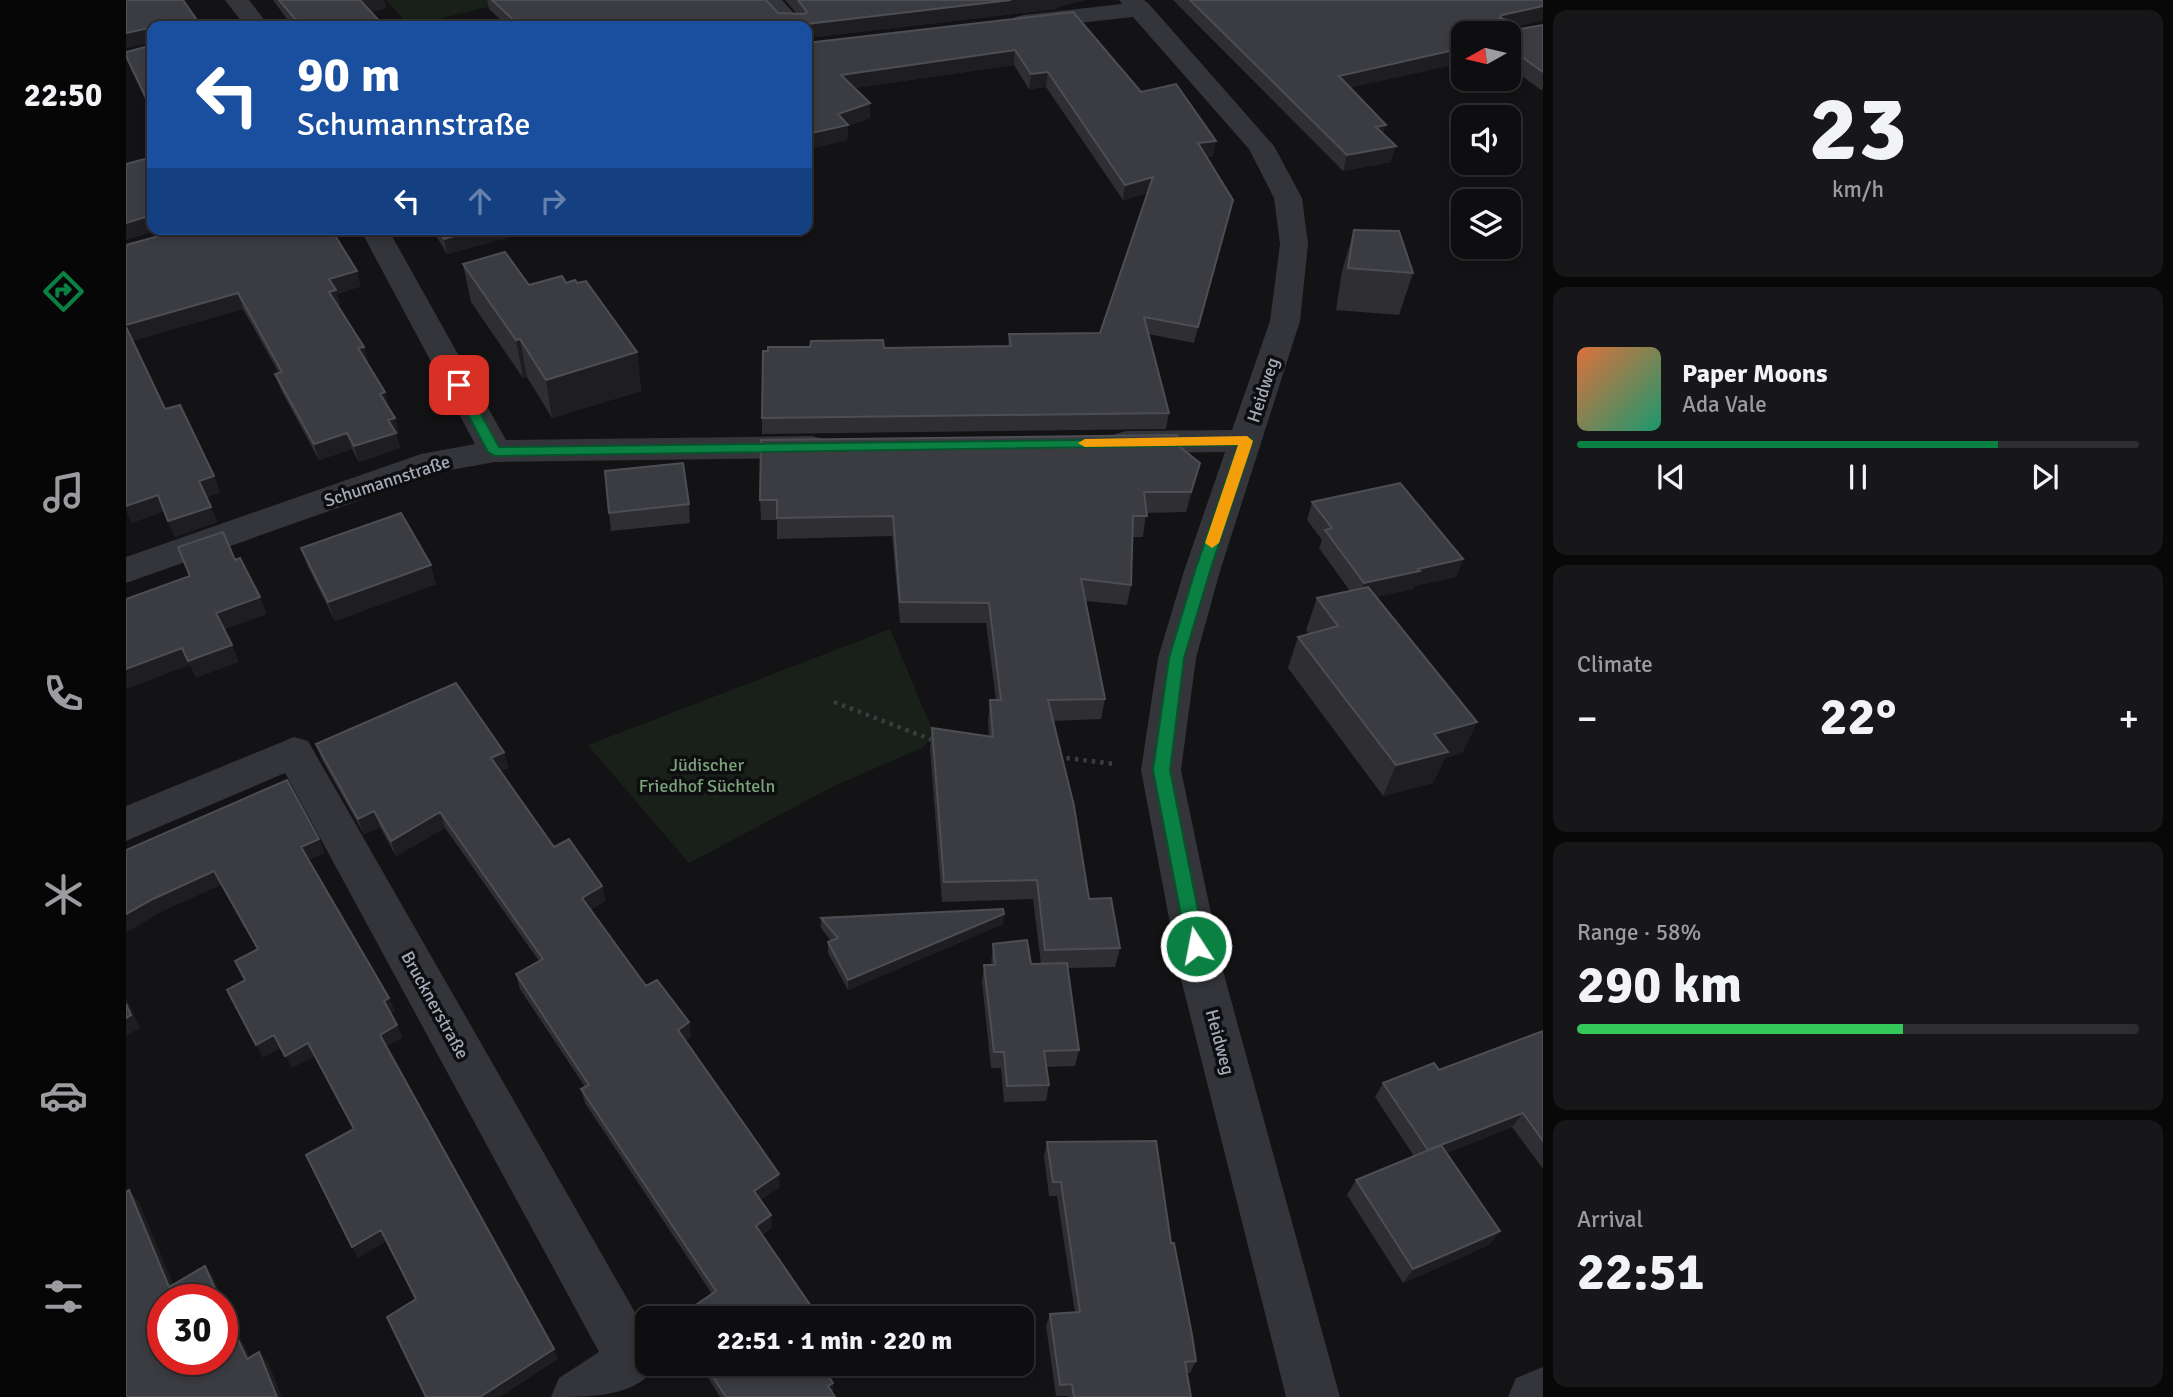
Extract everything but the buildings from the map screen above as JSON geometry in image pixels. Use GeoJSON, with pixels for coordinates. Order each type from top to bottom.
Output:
{"type":"FeatureCollection","features":[{"type":"Feature","properties":{"kind":"street"},"geometry":{"type":"LineString","coordinates":[[237,0],[253,21]]}},
{"type":"Feature","properties":{"kind":"street"},"geometry":{"type":"LineString","coordinates":[[769,0],[788,21]]}},
{"type":"Feature","properties":{"kind":"street"},"geometry":{"type":"LineString","coordinates":[[1004,25],[1136,4]]}},
{"type":"Feature","properties":{"kind":"street","name":"Heidweg"},"geometry":{"type":"LineString","coordinates":[[1136,4],[1261,146],[1288,198],[1294,244],[1285,321],[1202,571],[1177,658],[1161,770],[1201,971],[1313,1397]]}},
{"type":"Feature","properties":{"kind":"street"},"geometry":{"type":"LineString","coordinates":[[377,235],[495,452]]}},
{"type":"Feature","properties":{"kind":"street"},"geometry":{"type":"LineString","coordinates":[[1093,443],[1247,441]]}},
{"type":"Feature","properties":{"kind":"street","name":"Schumannstraße"},"geometry":{"type":"LineString","coordinates":[[126,570],[433,462],[495,452],[843,446]]}},
{"type":"Feature","properties":{"kind":"street","name":"Brucknerstraße"},"geometry":{"type":"LineString","coordinates":[[126,824],[294,752],[633,1361],[578,1397]]}},
{"type":"Feature","properties":{"kind":"street"},"geometry":{"type":"LineString","coordinates":[[1535,1397],[1543,1394]]}},
{"type":"Feature","properties":{"kind":"path"},"geometry":{"type":"LineString","coordinates":[[834,702],[927,740],[938,741]]}},
{"type":"Feature","properties":{"kind":"path"},"geometry":{"type":"LineString","coordinates":[[1056,757],[1161,770]]}},
{"type":"Feature","properties":{"kind":"green space"},"geometry":{"type":"Polygon","coordinates":[[[386,0],[516,0],[430,21],[405,21],[386,0]]]}},
{"type":"Feature","properties":{"kind":"green space","name":"Jüdischer Friedhof Süchteln"},"geometry":{"type":"Polygon","coordinates":[[[890,629],[934,734],[924,747],[834,786],[689,863],[588,745],[890,629]]]}},
{"type":"Feature","properties":{"kind":"slow traffic"},"geometry":{"type":"LineString","coordinates":[[1085,443],[1247,441],[1212,543]]}},
{"type":"Feature","properties":{"kind":"route"},"geometry":{"type":"LineString","coordinates":[[459,385],[495,452],[1247,441],[1202,571],[1177,658],[1161,770],[1196,946]]}}]}
